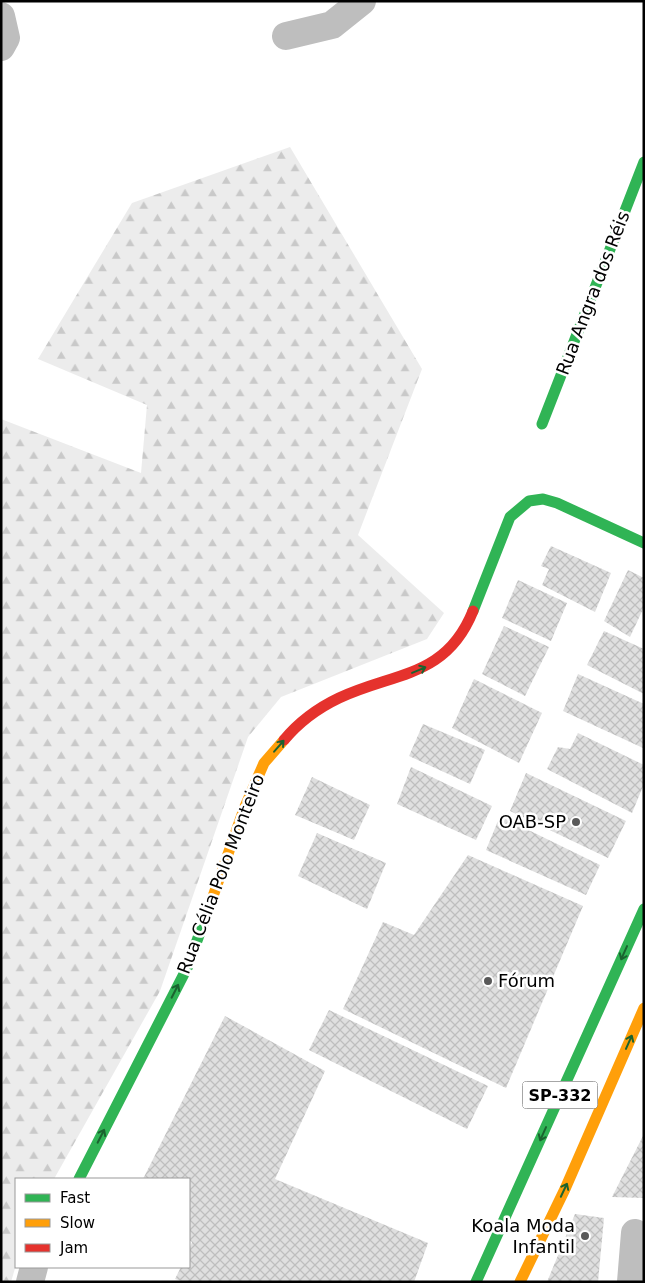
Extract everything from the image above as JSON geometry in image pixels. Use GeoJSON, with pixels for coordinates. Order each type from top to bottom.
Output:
{"type":"FeatureCollection","features":[{"type":"Feature","properties":{"kind":"street"},"geometry":{"type":"LineString","coordinates":[[286,36],[332,25],[362,1]]}},
{"type":"Feature","properties":{"kind":"street"},"geometry":{"type":"LineString","coordinates":[[1,16],[6,38],[1,47]]}},
{"type":"Feature","properties":{"kind":"street","name":"Rua Angra dos Réis"},"geometry":{"type":"LineString","coordinates":[[542,424],[644,162]]}},
{"type":"Feature","properties":{"kind":"street","name":"Rua Célia Polo Monteiro"},"geometry":{"type":"LineString","coordinates":[[80,1178],[187,968],[244,809],[264,763],[298,724],[338,698],[424,668],[450,650],[468,623],[510,517],[529,501],[542,499],[558,503],[644,544]]}},
{"type":"Feature","properties":{"kind":"street","name":"SP-332"},"geometry":{"type":"LineString","coordinates":[[476,1282],[644,909]]}},
{"type":"Feature","properties":{"kind":"street","name":"SP-332"},"geometry":{"type":"LineString","coordinates":[[520,1282],[565,1188],[644,1008]]}},
{"type":"Feature","properties":{"kind":"street"},"geometry":{"type":"LineString","coordinates":[[631,1282],[635,1233]]}},
{"type":"Feature","properties":{"kind":"street"},"geometry":{"type":"LineString","coordinates":[[30,1282],[34,1268]]}},
{"type":"Feature","properties":{"kind":"green space"},"geometry":{"type":"Polygon","coordinates":[[[290,147],[422,369],[358,535],[444,613],[427,639],[281,697],[248,737],[160,991],[55,1178],[15,1178],[15,1268],[11,1282],[1,1282],[1,419],[141,473],[147,405],[38,359],[132,203],[290,147]]]}},
{"type":"Feature","properties":{"kind":"building"},"geometry":{"type":"Polygon","coordinates":[[[551,546],[611,573],[595,612],[542,585],[549,569],[541,566],[551,546]]]}},
{"type":"Feature","properties":{"kind":"building"},"geometry":{"type":"Polygon","coordinates":[[[628,570],[644,578],[644,607],[630,637],[604,621],[628,570]]]}},
{"type":"Feature","properties":{"kind":"building"},"geometry":{"type":"Polygon","coordinates":[[[518,580],[567,603],[551,641],[502,618],[518,580]]]}},
{"type":"Feature","properties":{"kind":"building"},"geometry":{"type":"Polygon","coordinates":[[[504,626],[549,647],[525,696],[482,674],[504,626]]]}},
{"type":"Feature","properties":{"kind":"building"},"geometry":{"type":"Polygon","coordinates":[[[604,631],[644,649],[644,694],[587,665],[604,631]]]}},
{"type":"Feature","properties":{"kind":"building"},"geometry":{"type":"Polygon","coordinates":[[[578,674],[644,704],[643,748],[563,711],[578,674]]]}},
{"type":"Feature","properties":{"kind":"building"},"geometry":{"type":"Polygon","coordinates":[[[474,679],[542,713],[519,763],[452,728],[474,679]]]}},
{"type":"Feature","properties":{"kind":"building"},"geometry":{"type":"Polygon","coordinates":[[[423,724],[485,750],[470,784],[409,756],[423,724]]]}},
{"type":"Feature","properties":{"kind":"building"},"geometry":{"type":"Polygon","coordinates":[[[578,733],[644,765],[644,784],[632,813],[547,769],[558,747],[570,749],[578,733]]]}},
{"type":"Feature","properties":{"kind":"building"},"geometry":{"type":"Polygon","coordinates":[[[411,767],[492,806],[476,840],[397,804],[411,767]]]}},
{"type":"Feature","properties":{"kind":"building"},"geometry":{"type":"Polygon","coordinates":[[[526,773],[626,821],[608,858],[510,811],[526,773]]]}},
{"type":"Feature","properties":{"kind":"building"},"geometry":{"type":"Polygon","coordinates":[[[312,777],[370,805],[354,840],[295,815],[312,777]]]}},
{"type":"Feature","properties":{"kind":"building"},"geometry":{"type":"Polygon","coordinates":[[[500,816],[600,865],[586,895],[486,850],[500,816]]]}},
{"type":"Feature","properties":{"kind":"building"},"geometry":{"type":"Polygon","coordinates":[[[317,833],[386,863],[367,909],[298,876],[317,833]]]}},
{"type":"Feature","properties":{"kind":"building"},"geometry":{"type":"Polygon","coordinates":[[[468,855],[583,906],[506,1088],[343,1009],[383,922],[414,935],[468,855]]]}},
{"type":"Feature","properties":{"kind":"building"},"geometry":{"type":"Polygon","coordinates":[[[329,1010],[488,1086],[467,1129],[309,1050],[329,1010]]]}},
{"type":"Feature","properties":{"kind":"building"},"geometry":{"type":"Polygon","coordinates":[[[225,1016],[325,1071],[275,1179],[428,1243],[414,1282],[185,1282],[175,1279],[180,1268],[190,1268],[190,1247],[192,1242],[190,1241],[190,1178],[144,1178],[225,1016]]]}},
{"type":"Feature","properties":{"kind":"building"},"geometry":{"type":"Polygon","coordinates":[[[644,1134],[644,1198],[612,1197],[644,1134]]]}},
{"type":"Feature","properties":{"kind":"building"},"geometry":{"type":"Polygon","coordinates":[[[575,1214],[604,1218],[598,1282],[547,1282],[575,1214]]]}},
{"type":"Feature","properties":{"kind":"traffic: fast"},"geometry":{"type":"LineString","coordinates":[[542,424],[644,162]]}},
{"type":"Feature","properties":{"kind":"traffic: fast"},"geometry":{"type":"LineString","coordinates":[[473,611],[510,517],[529,501],[543,499],[557,503],[644,543]]}},
{"type":"Feature","properties":{"kind":"traffic: fast"},"geometry":{"type":"LineString","coordinates":[[476,1282],[644,909]]}},
{"type":"Feature","properties":{"kind":"traffic: fast"},"geometry":{"type":"LineString","coordinates":[[80,1178],[187,968],[206,916]]}},
{"type":"Feature","properties":{"kind":"traffic: slow"},"geometry":{"type":"LineString","coordinates":[[206,916],[244,809],[264,763],[284,740]]}},
{"type":"Feature","properties":{"kind":"traffic: slow"},"geometry":{"type":"LineString","coordinates":[[520,1282],[565,1189],[644,1008]]}},
{"type":"Feature","properties":{"kind":"traffic: jam"},"geometry":{"type":"LineString","coordinates":[[284,740],[302,721],[331,702],[416,670],[433,661],[448,649],[462,633],[473,611]]}},
{"type":"Feature","properties":{"kind":"place","name":"OAB-SP"},"geometry":{"type":"Point","coordinates":[576,822]}},
{"type":"Feature","properties":{"kind":"place","name":"Fórum"},"geometry":{"type":"Point","coordinates":[488,981]}},
{"type":"Feature","properties":{"kind":"place","name":"Koala Moda Infantil"},"geometry":{"type":"Point","coordinates":[585,1236]}}]}
